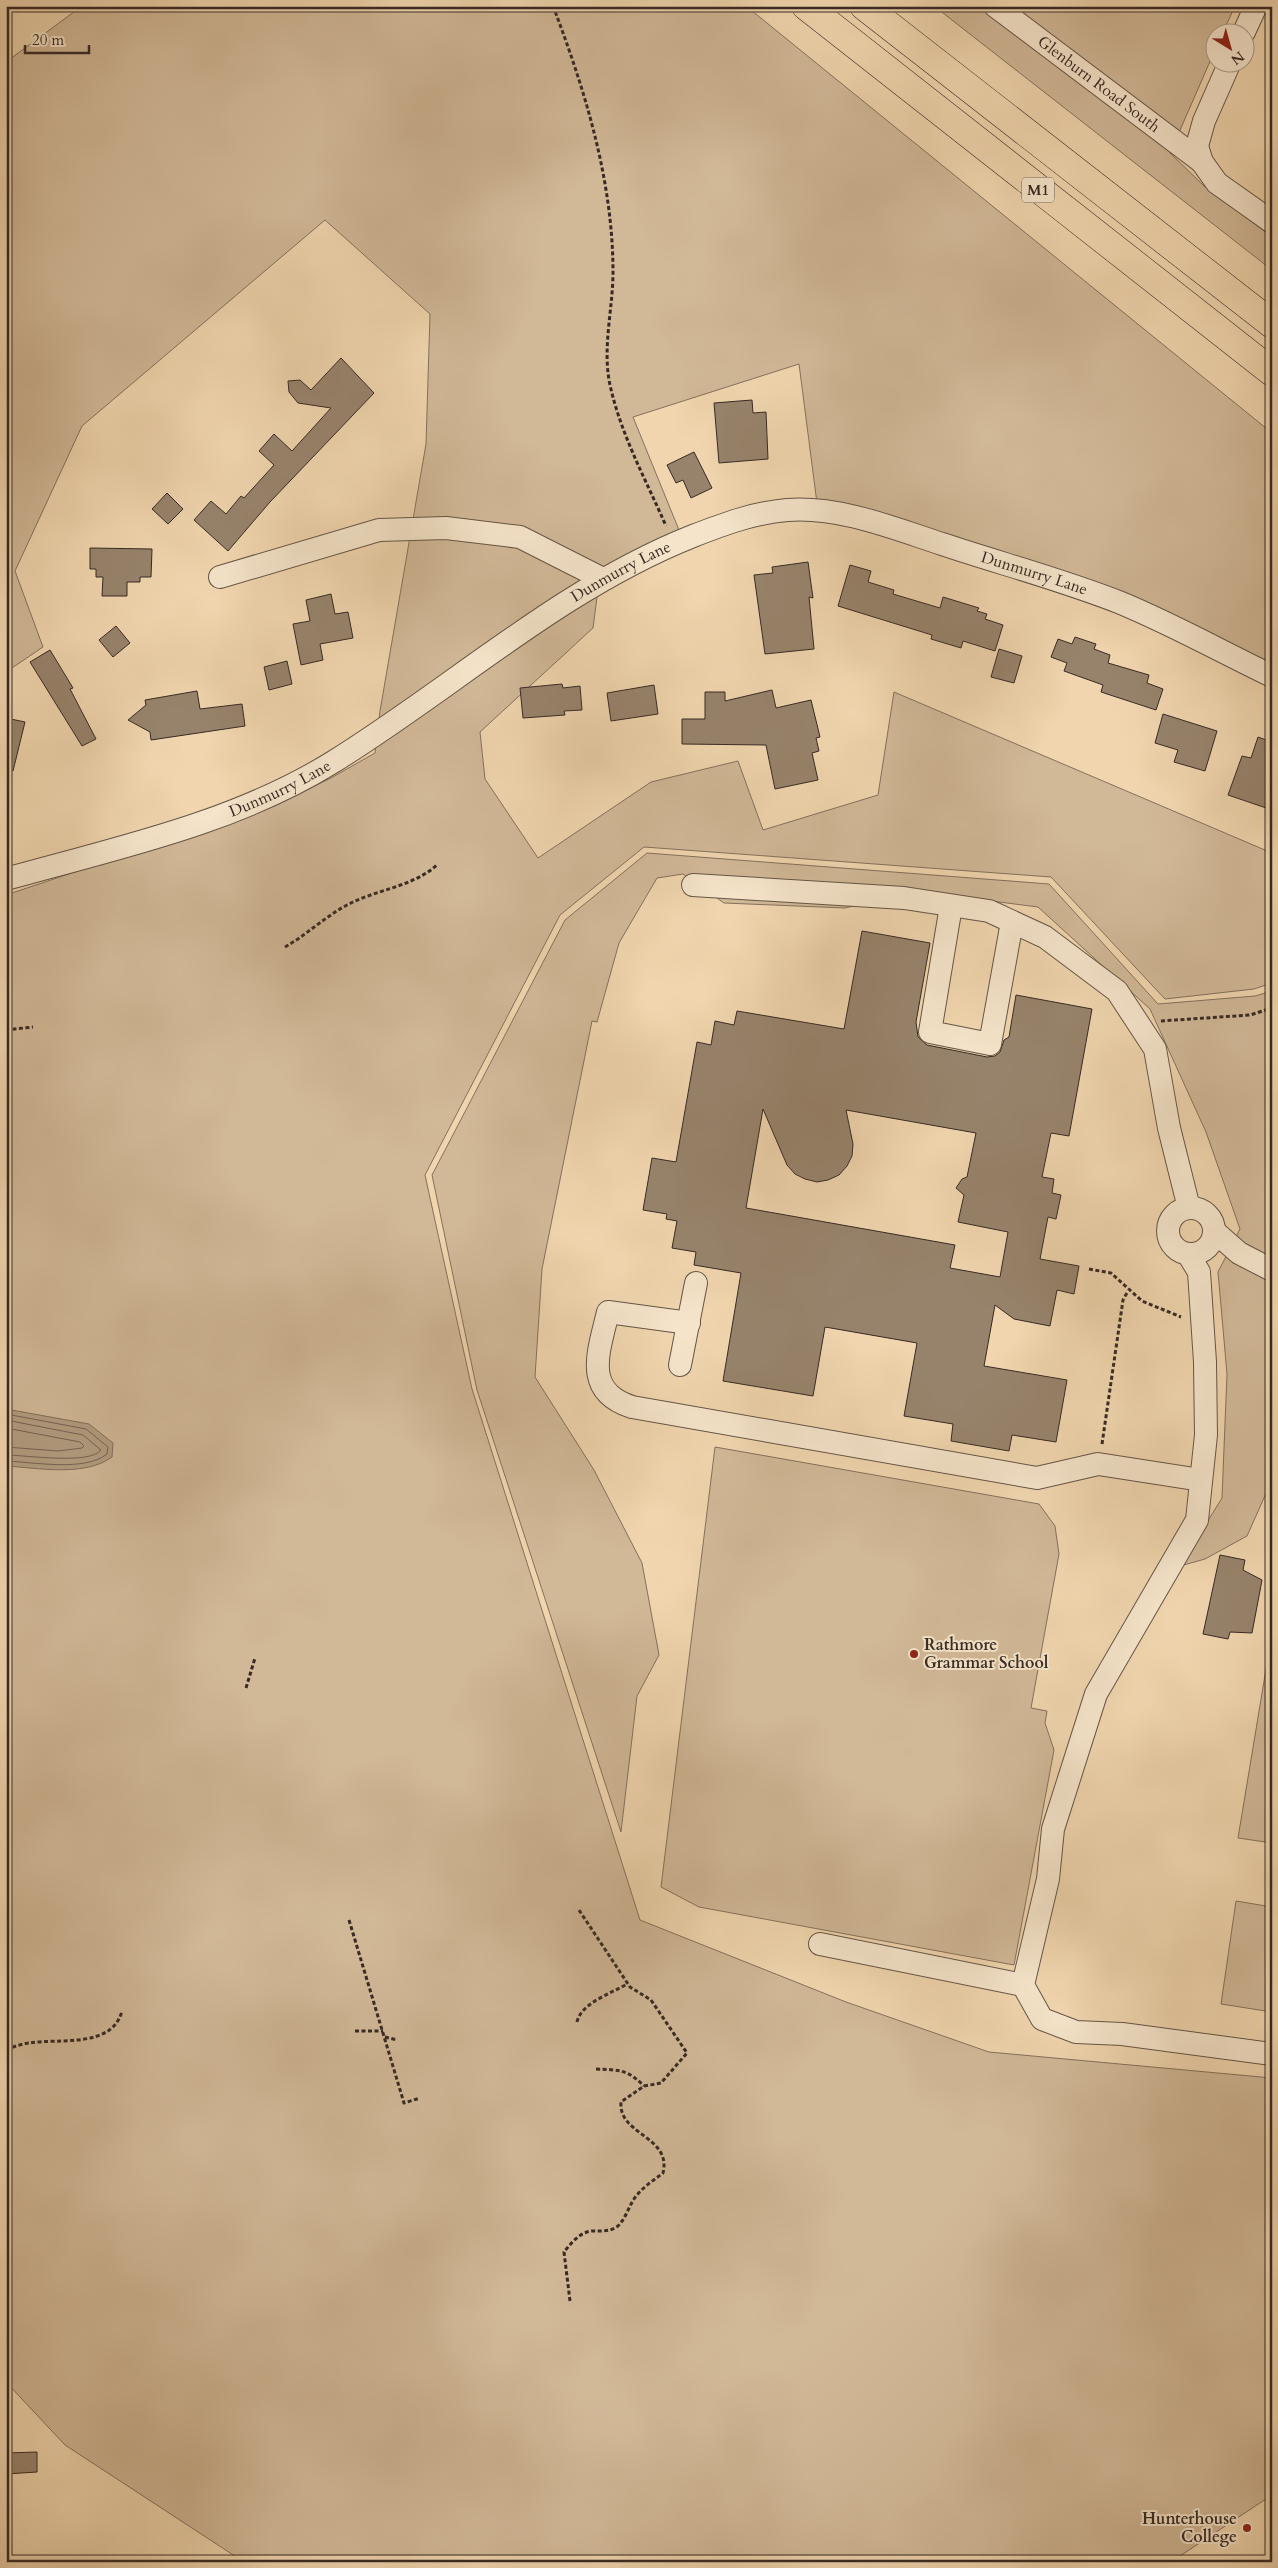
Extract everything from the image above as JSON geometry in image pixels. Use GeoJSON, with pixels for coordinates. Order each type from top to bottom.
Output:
{"type":"FeatureCollection","features":[{"type":"Feature","properties":{"kind":"highway","name":"M1"},"geometry":{"type":"LineString","coordinates":[[806,6],[1272,372]]}},
{"type":"Feature","properties":{"kind":"highway","name":"M1"},"geometry":{"type":"LineString","coordinates":[[864,6],[1272,324]]}},
{"type":"Feature","properties":{"kind":"street","name":"Glenburn Road South"},"geometry":{"type":"LineString","coordinates":[[995,6],[1202,162]]}},
{"type":"Feature","properties":{"kind":"street"},"geometry":{"type":"LineString","coordinates":[[1249,22],[1256,6]]}},
{"type":"Feature","properties":{"kind":"street"},"geometry":{"type":"LineString","coordinates":[[1226,72],[1204,121],[1197,146],[1202,162],[1216,183],[1272,222]]}},
{"type":"Feature","properties":{"kind":"street","name":"Dunmurry Lane"},"geometry":{"type":"LineString","coordinates":[[6,879],[210,820],[268,798],[332,763],[497,647],[603,579],[673,544],[742,518],[758,514],[789,510],[826,510],[910,534],[1122,603],[1272,676]]}},
{"type":"Feature","properties":{"kind":"street"},"geometry":{"type":"LineString","coordinates":[[220,577],[379,530],[446,528],[520,537],[603,579]]}},
{"type":"Feature","properties":{"kind":"street"},"geometry":{"type":"LineString","coordinates":[[693,885],[904,898],[989,911],[1045,937],[1117,991],[1155,1049],[1188,1208]]}},
{"type":"Feature","properties":{"kind":"street"},"geometry":{"type":"LineString","coordinates":[[951,906],[930,1032],[990,1044],[1012,922]]}},
{"type":"Feature","properties":{"kind":"street"},"geometry":{"type":"LineString","coordinates":[[1188,1254],[1203,1250],[1212,1238],[1214,1231],[1212,1223],[1203,1212],[1188,1208],[1175,1214],[1168,1227],[1170,1242],[1175,1248],[1188,1254],[1199,1272],[1206,1435],[1197,1520],[1096,1694],[1053,1829],[1048,1879],[1023,1985],[1042,2019],[1076,2032],[1122,2034],[1272,2054]]}},
{"type":"Feature","properties":{"kind":"street"},"geometry":{"type":"LineString","coordinates":[[1214,1231],[1239,1253],[1272,1270]]}},
{"type":"Feature","properties":{"kind":"street"},"geometry":{"type":"LineString","coordinates":[[680,1365],[696,1283]]}},
{"type":"Feature","properties":{"kind":"street"},"geometry":{"type":"LineString","coordinates":[[689,1323],[609,1306],[597,1362],[599,1383],[615,1402],[632,1407],[1037,1478],[1098,1464],[1201,1480]]}},
{"type":"Feature","properties":{"kind":"street"},"geometry":{"type":"LineString","coordinates":[[820,1944],[1023,1985]]}},
{"type":"Feature","properties":{"kind":"path"},"geometry":{"type":"LineString","coordinates":[[553,6],[592,127],[610,210],[613,272],[608,340],[610,383],[622,428],[673,544]]}},
{"type":"Feature","properties":{"kind":"path"},"geometry":{"type":"LineString","coordinates":[[285,947],[352,902],[422,876],[438,864]]}},
{"type":"Feature","properties":{"kind":"path"},"geometry":{"type":"LineString","coordinates":[[1138,1023],[1250,1015],[1272,1008]]}},
{"type":"Feature","properties":{"kind":"path"},"geometry":{"type":"LineString","coordinates":[[6,1030],[33,1027]]}},
{"type":"Feature","properties":{"kind":"path"},"geometry":{"type":"LineString","coordinates":[[1089,1269],[1111,1273],[1128,1291],[1142,1301],[1202,1325]]}},
{"type":"Feature","properties":{"kind":"path"},"geometry":{"type":"LineString","coordinates":[[1098,1464],[1123,1300],[1128,1291]]}},
{"type":"Feature","properties":{"kind":"path"},"geometry":{"type":"LineString","coordinates":[[246,1688],[255,1658]]}},
{"type":"Feature","properties":{"kind":"path"},"geometry":{"type":"LineString","coordinates":[[570,2301],[564,2252],[575,2238],[591,2231],[600,2233],[617,2226],[640,2190],[663,2173],[663,2156],[657,2146],[626,2121],[620,2110],[621,2102],[644,2086],[660,2083],[687,2053],[651,2000],[627,1984],[579,1910]]}},
{"type":"Feature","properties":{"kind":"path"},"geometry":{"type":"LineString","coordinates":[[349,1920],[404,2103],[420,2098]]}},
{"type":"Feature","properties":{"kind":"path"},"geometry":{"type":"LineString","coordinates":[[577,2022],[579,2015],[593,2003],[627,1984]]}},
{"type":"Feature","properties":{"kind":"path"},"geometry":{"type":"LineString","coordinates":[[6,2049],[28,2043],[61,2040],[80,2041],[112,2028],[120,2018],[122,2011]]}},
{"type":"Feature","properties":{"kind":"path"},"geometry":{"type":"LineString","coordinates":[[355,2031],[383,2031]]}},
{"type":"Feature","properties":{"kind":"path"},"geometry":{"type":"LineString","coordinates":[[384,2037],[397,2040]]}},
{"type":"Feature","properties":{"kind":"path"},"geometry":{"type":"LineString","coordinates":[[596,2068],[621,2070],[632,2074],[644,2086]]}},
{"type":"Feature","properties":{"kind":"shaded area"},"geometry":{"type":"Polygon","coordinates":[[[82,6],[746,6],[1272,433],[1272,676],[1122,603],[818,511],[799,364],[633,417],[679,530],[600,574],[593,628],[480,732],[485,779],[538,858],[651,782],[738,761],[763,830],[878,795],[894,692],[1272,853],[1272,983],[1254,989],[1165,999],[1051,877],[644,847],[560,915],[425,1175],[472,1389],[640,1920],[846,2002],[989,2052],[1272,2078],[1272,2495],[1171,2562],[244,2562],[65,2445],[6,2382],[6,895],[272,806],[331,778],[375,753],[380,711],[426,444],[430,314],[325,220],[82,426],[15,571],[43,647],[6,672],[6,62],[82,6]]]}},
{"type":"Feature","properties":{"kind":"shaded area"},"geometry":{"type":"Polygon","coordinates":[[[934,6],[1235,6],[1228,22],[1206,22],[1206,71],[1170,153],[1204,186],[1272,237],[1272,270],[934,6]]]}},
{"type":"Feature","properties":{"kind":"shaded area"},"geometry":{"type":"Polygon","coordinates":[[[647,853],[1049,884],[1158,1004],[1255,996],[1272,991],[1272,1409],[1267,1408],[1272,1480],[1247,1536],[1205,1559],[1180,1566],[1222,1498],[1227,1374],[1218,1272],[1240,1229],[1206,1132],[1150,1009],[1038,907],[914,891],[845,908],[724,903],[683,874],[657,878],[619,943],[597,1022],[592,1021],[542,1269],[535,1377],[594,1470],[642,1563],[659,1655],[637,1696],[621,1832],[477,1390],[432,1175],[565,920],[647,853]]]}},
{"type":"Feature","properties":{"kind":"shaded area"},"geometry":{"type":"Polygon","coordinates":[[[715,1447],[1039,1504],[1055,1526],[1059,1554],[1031,1708],[1047,1711],[1045,1723],[1054,1750],[1014,1965],[699,1907],[661,1887],[715,1447]]]}},
{"type":"Feature","properties":{"kind":"shaded area"},"geometry":{"type":"Polygon","coordinates":[[[1272,1633],[1272,1843],[1238,1838],[1272,1633]]]}},
{"type":"Feature","properties":{"kind":"shaded area"},"geometry":{"type":"Polygon","coordinates":[[[1236,1901],[1272,1907],[1272,2012],[1221,2004],[1236,1901]]]}},
{"type":"Feature","properties":{"kind":"water"},"geometry":{"type":"Polygon","coordinates":[[[6,1409],[89,1424],[113,1443],[112,1457],[89,1467],[75,1469],[61,1470],[6,1466],[6,1409]]]}},
{"type":"Feature","properties":{"kind":"building"},"geometry":{"type":"Polygon","coordinates":[[[341,358],[374,393],[270,502],[228,551],[194,520],[211,501],[226,514],[241,496],[244,498],[274,465],[259,451],[274,434],[292,451],[331,408],[298,403],[289,392],[288,381],[300,380],[311,390],[341,358]]]}},
{"type":"Feature","properties":{"kind":"building"},"geometry":{"type":"Polygon","coordinates":[[[752,400],[753,413],[766,412],[768,459],[719,463],[714,403],[752,400]]]}},
{"type":"Feature","properties":{"kind":"building"},"geometry":{"type":"Polygon","coordinates":[[[694,452],[712,488],[691,498],[683,480],[676,483],[667,465],[694,452]]]}},
{"type":"Feature","properties":{"kind":"building"},"geometry":{"type":"Polygon","coordinates":[[[167,493],[183,509],[168,524],[152,509],[167,493]]]}},
{"type":"Feature","properties":{"kind":"building"},"geometry":{"type":"Polygon","coordinates":[[[90,548],[152,549],[151,577],[140,577],[140,582],[127,582],[127,596],[102,596],[103,577],[96,577],[96,569],[90,569],[90,548]]]}},
{"type":"Feature","properties":{"kind":"building"},"geometry":{"type":"Polygon","coordinates":[[[808,562],[813,598],[809,597],[814,649],[765,654],[754,575],[773,573],[772,567],[808,562]]]}},
{"type":"Feature","properties":{"kind":"building"},"geometry":{"type":"Polygon","coordinates":[[[850,565],[871,571],[868,582],[894,590],[893,594],[940,608],[943,597],[979,608],[977,611],[987,614],[985,619],[1003,625],[995,651],[963,641],[961,648],[931,639],[932,635],[838,606],[850,565]]]}},
{"type":"Feature","properties":{"kind":"building"},"geometry":{"type":"Polygon","coordinates":[[[331,594],[335,614],[348,612],[353,638],[320,644],[323,660],[301,665],[293,624],[310,621],[306,600],[331,594]]]}},
{"type":"Feature","properties":{"kind":"building"},"geometry":{"type":"Polygon","coordinates":[[[116,626],[130,643],[113,657],[99,640],[116,626]]]}},
{"type":"Feature","properties":{"kind":"building"},"geometry":{"type":"Polygon","coordinates":[[[1075,637],[1096,644],[1094,649],[1110,655],[1108,663],[1149,675],[1147,683],[1163,689],[1156,710],[1101,692],[1103,685],[1064,671],[1067,663],[1051,657],[1058,639],[1072,644],[1075,637]]]}},
{"type":"Feature","properties":{"kind":"building"},"geometry":{"type":"Polygon","coordinates":[[[999,649],[1022,656],[1014,683],[991,677],[999,649]]]}},
{"type":"Feature","properties":{"kind":"building"},"geometry":{"type":"Polygon","coordinates":[[[50,650],[73,688],[70,689],[96,739],[82,746],[30,662],[50,650]]]}},
{"type":"Feature","properties":{"kind":"building"},"geometry":{"type":"Polygon","coordinates":[[[287,661],[292,684],[269,690],[264,667],[287,661]]]}},
{"type":"Feature","properties":{"kind":"building"},"geometry":{"type":"Polygon","coordinates":[[[562,684],[563,688],[580,686],[582,710],[564,711],[565,715],[523,718],[520,688],[562,684]]]}},
{"type":"Feature","properties":{"kind":"building"},"geometry":{"type":"Polygon","coordinates":[[[654,685],[658,714],[611,721],[607,693],[654,685]]]}},
{"type":"Feature","properties":{"kind":"building"},"geometry":{"type":"Polygon","coordinates":[[[772,690],[776,708],[811,700],[820,737],[816,738],[819,751],[812,753],[818,780],[775,789],[766,745],[682,744],[682,719],[705,719],[705,692],[725,692],[725,701],[772,690]]]}},
{"type":"Feature","properties":{"kind":"building"},"geometry":{"type":"Polygon","coordinates":[[[197,691],[200,709],[242,704],[245,726],[151,740],[150,732],[128,720],[146,705],[145,700],[197,691]]]}},
{"type":"Feature","properties":{"kind":"building"},"geometry":{"type":"Polygon","coordinates":[[[1163,714],[1217,731],[1205,771],[1174,762],[1178,750],[1155,743],[1163,714]]]}},
{"type":"Feature","properties":{"kind":"building"},"geometry":{"type":"Polygon","coordinates":[[[6,718],[25,722],[13,771],[6,771],[6,718]]]}},
{"type":"Feature","properties":{"kind":"building"},"geometry":{"type":"Polygon","coordinates":[[[1258,737],[1272,742],[1272,810],[1228,795],[1242,756],[1251,758],[1258,737]]]}},
{"type":"Feature","properties":{"kind":"building"},"geometry":{"type":"Polygon","coordinates":[[[862,931],[930,943],[916,1022],[918,1037],[927,1045],[987,1057],[995,1056],[1000,1052],[1004,1040],[1009,1037],[1016,995],[1092,1009],[1069,1136],[1051,1133],[1042,1177],[1054,1179],[1052,1193],[1061,1195],[1056,1219],[1048,1217],[1040,1259],[1079,1266],[1074,1294],[1057,1290],[1050,1326],[1014,1319],[995,1305],[984,1366],[1067,1380],[1056,1442],[1012,1435],[1009,1451],[951,1441],[953,1424],[904,1416],[917,1343],[825,1327],[813,1396],[723,1381],[741,1273],[694,1265],[696,1252],[672,1248],[677,1221],[666,1219],[667,1214],[643,1210],[652,1158],[676,1162],[697,1042],[711,1045],[715,1021],[734,1025],[737,1011],[844,1029],[862,931]],[[763,1109],[746,1208],[955,1245],[950,1268],[1000,1277],[1008,1232],[958,1222],[964,1195],[956,1188],[962,1179],[967,1177],[976,1133],[846,1110],[853,1144],[852,1156],[847,1166],[839,1175],[817,1182],[795,1174],[787,1165],[763,1109]]]}},
{"type":"Feature","properties":{"kind":"building"},"geometry":{"type":"Polygon","coordinates":[[[1220,1555],[1245,1560],[1243,1570],[1262,1580],[1252,1633],[1230,1632],[1228,1639],[1203,1634],[1220,1555]]]}},
{"type":"Feature","properties":{"kind":"building"},"geometry":{"type":"Polygon","coordinates":[[[37,2452],[37,2472],[6,2474],[6,2453],[37,2452]]]}},
{"type":"Feature","properties":{"kind":"place","name":"Rathmore Grammar School"},"geometry":{"type":"Point","coordinates":[914,1654]}},
{"type":"Feature","properties":{"kind":"place","name":"Hunterhouse College"},"geometry":{"type":"Point","coordinates":[1247,2528]}}]}
